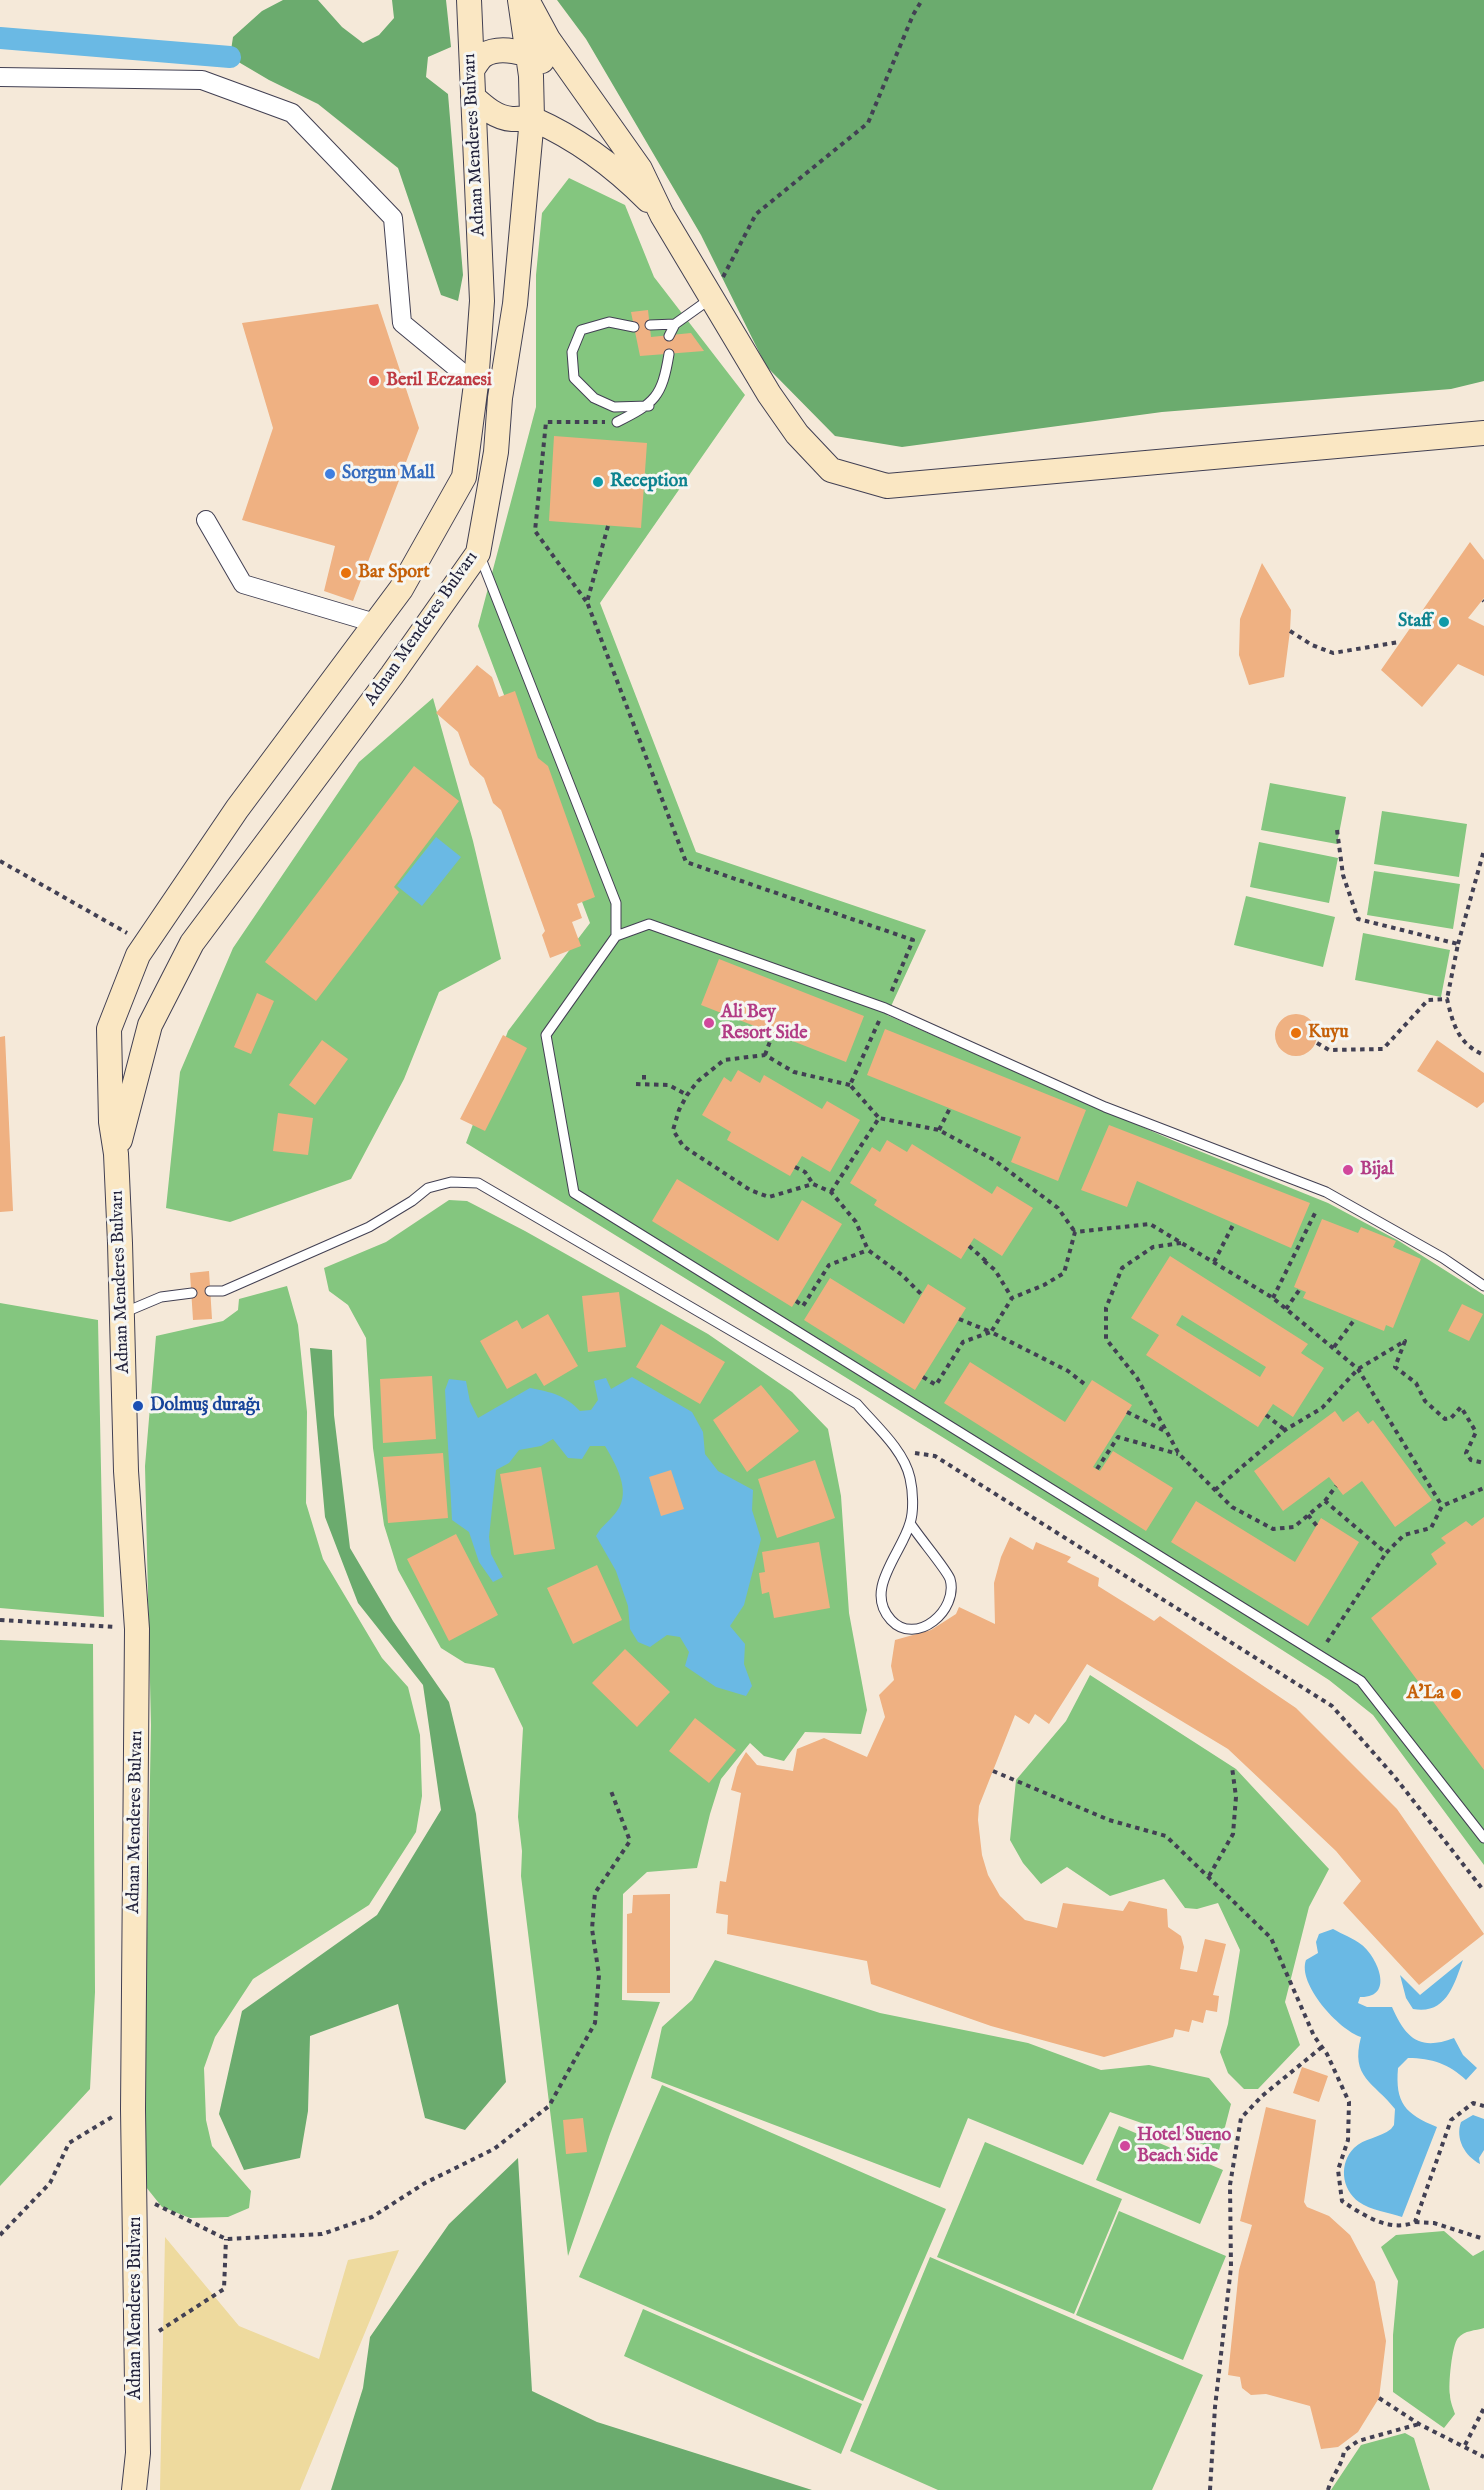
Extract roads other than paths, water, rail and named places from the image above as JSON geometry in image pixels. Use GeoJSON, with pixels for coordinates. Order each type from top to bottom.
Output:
{"type":"FeatureCollection","features":[{"type":"Feature","properties":{"kind":"main road","name":"Adnan Menderes Bulvarı"},"geometry":{"type":"LineString","coordinates":[[134,2490],[138,2453],[133,2109],[138,1629],[126,1472],[123,1313],[116,1154],[111,1122],[109,1029],[138,955],[237,809],[401,589],[464,477],[476,384],[482,301],[469,0]]}},
{"type":"Feature","properties":{"kind":"main road","name":"Adnan Menderes Bulvarı"},"geometry":{"type":"LineString","coordinates":[[116,1154],[150,1025],[192,943],[385,685],[478,553],[496,452],[500,398],[515,304],[532,118],[528,54],[520,0]]}},
{"type":"Feature","properties":{"kind":"main road"},"geometry":{"type":"LineString","coordinates":[[527,0],[548,39],[640,169],[662,214],[769,394],[797,434],[831,470],[887,486],[1484,433]]}},
{"type":"Feature","properties":{"kind":"main road"},"geometry":{"type":"LineString","coordinates":[[472,70],[483,55],[502,50],[528,54],[553,66],[583,89]]}},
{"type":"Feature","properties":{"kind":"main road"},"geometry":{"type":"LineString","coordinates":[[473,97],[491,112],[510,119],[532,118],[596,154],[626,177],[662,214]]}},
{"type":"Feature","properties":{"kind":"street"},"geometry":{"type":"LineString","coordinates":[[0,77],[202,80],[292,113],[393,218],[402,323],[476,384]]}},
{"type":"Feature","properties":{"kind":"street"},"geometry":{"type":"LineString","coordinates":[[206,520],[243,584],[375,623]]}},
{"type":"Feature","properties":{"kind":"lane"},"geometry":{"type":"LineString","coordinates":[[669,336],[675,324],[712,298]]}},
{"type":"Feature","properties":{"kind":"lane"},"geometry":{"type":"LineString","coordinates":[[634,327],[609,322],[580,330],[572,352],[574,378],[594,398],[614,407],[649,406]]}},
{"type":"Feature","properties":{"kind":"lane"},"geometry":{"type":"LineString","coordinates":[[650,325],[675,324]]}},
{"type":"Feature","properties":{"kind":"lane"},"geometry":{"type":"LineString","coordinates":[[617,422],[649,406],[664,381],[669,354]]}},
{"type":"Feature","properties":{"kind":"lane"},"geometry":{"type":"LineString","coordinates":[[478,553],[616,903],[616,936],[546,1035],[574,1193],[1361,1681],[1484,1838]]}},
{"type":"Feature","properties":{"kind":"lane"},"geometry":{"type":"LineString","coordinates":[[616,936],[650,924],[885,1008],[1105,1107],[1326,1192],[1443,1258],[1484,1286]]}},
{"type":"Feature","properties":{"kind":"lane"},"geometry":{"type":"LineString","coordinates":[[210,1291],[223,1291],[369,1227],[412,1202],[428,1188],[451,1182],[478,1183],[857,1404],[896,1450],[910,1477],[910,1523],[882,1584],[882,1599],[886,1615],[895,1624],[918,1629],[929,1625],[944,1611],[952,1593],[949,1576],[910,1523]]}},
{"type":"Feature","properties":{"kind":"lane"},"geometry":{"type":"LineString","coordinates":[[123,1313],[161,1297],[192,1293]]}},
{"type":"Feature","properties":{"kind":"water"},"geometry":{"type":"Polygon","coordinates":[[[436,837],[461,857],[422,906],[397,886],[436,837]]]}},
{"type":"Feature","properties":{"kind":"water"},"geometry":{"type":"Polygon","coordinates":[[[632,1377],[692,1412],[703,1432],[705,1454],[718,1471],[753,1490],[752,1510],[761,1539],[744,1605],[730,1626],[745,1644],[744,1664],[752,1686],[746,1696],[716,1687],[685,1666],[689,1652],[680,1637],[667,1635],[650,1647],[638,1642],[630,1629],[628,1606],[616,1571],[596,1536],[617,1511],[623,1495],[620,1477],[605,1446],[590,1446],[582,1459],[568,1458],[553,1439],[541,1446],[519,1450],[509,1463],[496,1470],[489,1537],[491,1554],[503,1577],[493,1582],[479,1562],[469,1532],[452,1520],[445,1390],[449,1379],[466,1381],[470,1402],[478,1418],[530,1388],[557,1395],[569,1401],[580,1411],[591,1410],[598,1400],[594,1381],[606,1378],[611,1389],[632,1377]]]}},
{"type":"Feature","properties":{"kind":"water"},"geometry":{"type":"Polygon","coordinates":[[[1333,1929],[1362,1945],[1378,1967],[1380,1984],[1377,1991],[1371,1996],[1360,1997],[1358,2003],[1367,2007],[1392,2007],[1409,2034],[1423,2042],[1442,2042],[1454,2038],[1463,2055],[1477,2068],[1466,2080],[1447,2066],[1425,2059],[1408,2058],[1398,2068],[1398,2090],[1404,2106],[1417,2117],[1437,2127],[1402,2217],[1359,2202],[1353,2197],[1344,2176],[1349,2154],[1358,2145],[1391,2129],[1394,2125],[1395,2109],[1361,2071],[1358,2051],[1361,2037],[1352,2033],[1332,2016],[1322,2005],[1308,1981],[1305,1970],[1306,1960],[1318,1953],[1316,1942],[1319,1934],[1333,1929]]]}},
{"type":"Feature","properties":{"kind":"water"},"geometry":{"type":"Polygon","coordinates":[[[1463,1960],[1452,1988],[1441,2003],[1424,2010],[1413,2009],[1406,1998],[1400,1975],[1420,1995],[1463,1960]]]}},
{"type":"Feature","properties":{"kind":"water"},"geometry":{"type":"Polygon","coordinates":[[[1473,2115],[1484,2119],[1484,2150],[1479,2158],[1480,2164],[1466,2152],[1459,2135],[1461,2122],[1473,2115]]]}},
{"type":"Feature","properties":{"kind":"waterway"},"geometry":{"type":"LineString","coordinates":[[0,38],[230,57]]}},
{"type":"Feature","properties":{"kind":"place","name":"Beril Eczanesi"},"geometry":{"type":"Point","coordinates":[374,381]}},
{"type":"Feature","properties":{"kind":"place","name":"Sorgun Mall"},"geometry":{"type":"Point","coordinates":[330,474]}},
{"type":"Feature","properties":{"kind":"place","name":"Reception"},"geometry":{"type":"Point","coordinates":[598,482]}},
{"type":"Feature","properties":{"kind":"place","name":"Bar Sport"},"geometry":{"type":"Point","coordinates":[346,573]}},
{"type":"Feature","properties":{"kind":"place","name":"Staff"},"geometry":{"type":"Point","coordinates":[1444,622]}},
{"type":"Feature","properties":{"kind":"place","name":"Ali Bey Resort Side"},"geometry":{"type":"Point","coordinates":[709,1023]}},
{"type":"Feature","properties":{"kind":"place","name":"Kuyu"},"geometry":{"type":"Point","coordinates":[1296,1033]}},
{"type":"Feature","properties":{"kind":"place","name":"Bijal"},"geometry":{"type":"Point","coordinates":[1348,1170]}},
{"type":"Feature","properties":{"kind":"place","name":"Dolmuş durağı"},"geometry":{"type":"Point","coordinates":[138,1406]}},
{"type":"Feature","properties":{"kind":"place","name":"A'La"},"geometry":{"type":"Point","coordinates":[1456,1694]}},
{"type":"Feature","properties":{"kind":"place","name":"Hotel Sueno Beach Side"},"geometry":{"type":"Point","coordinates":[1125,2146]}}]}
